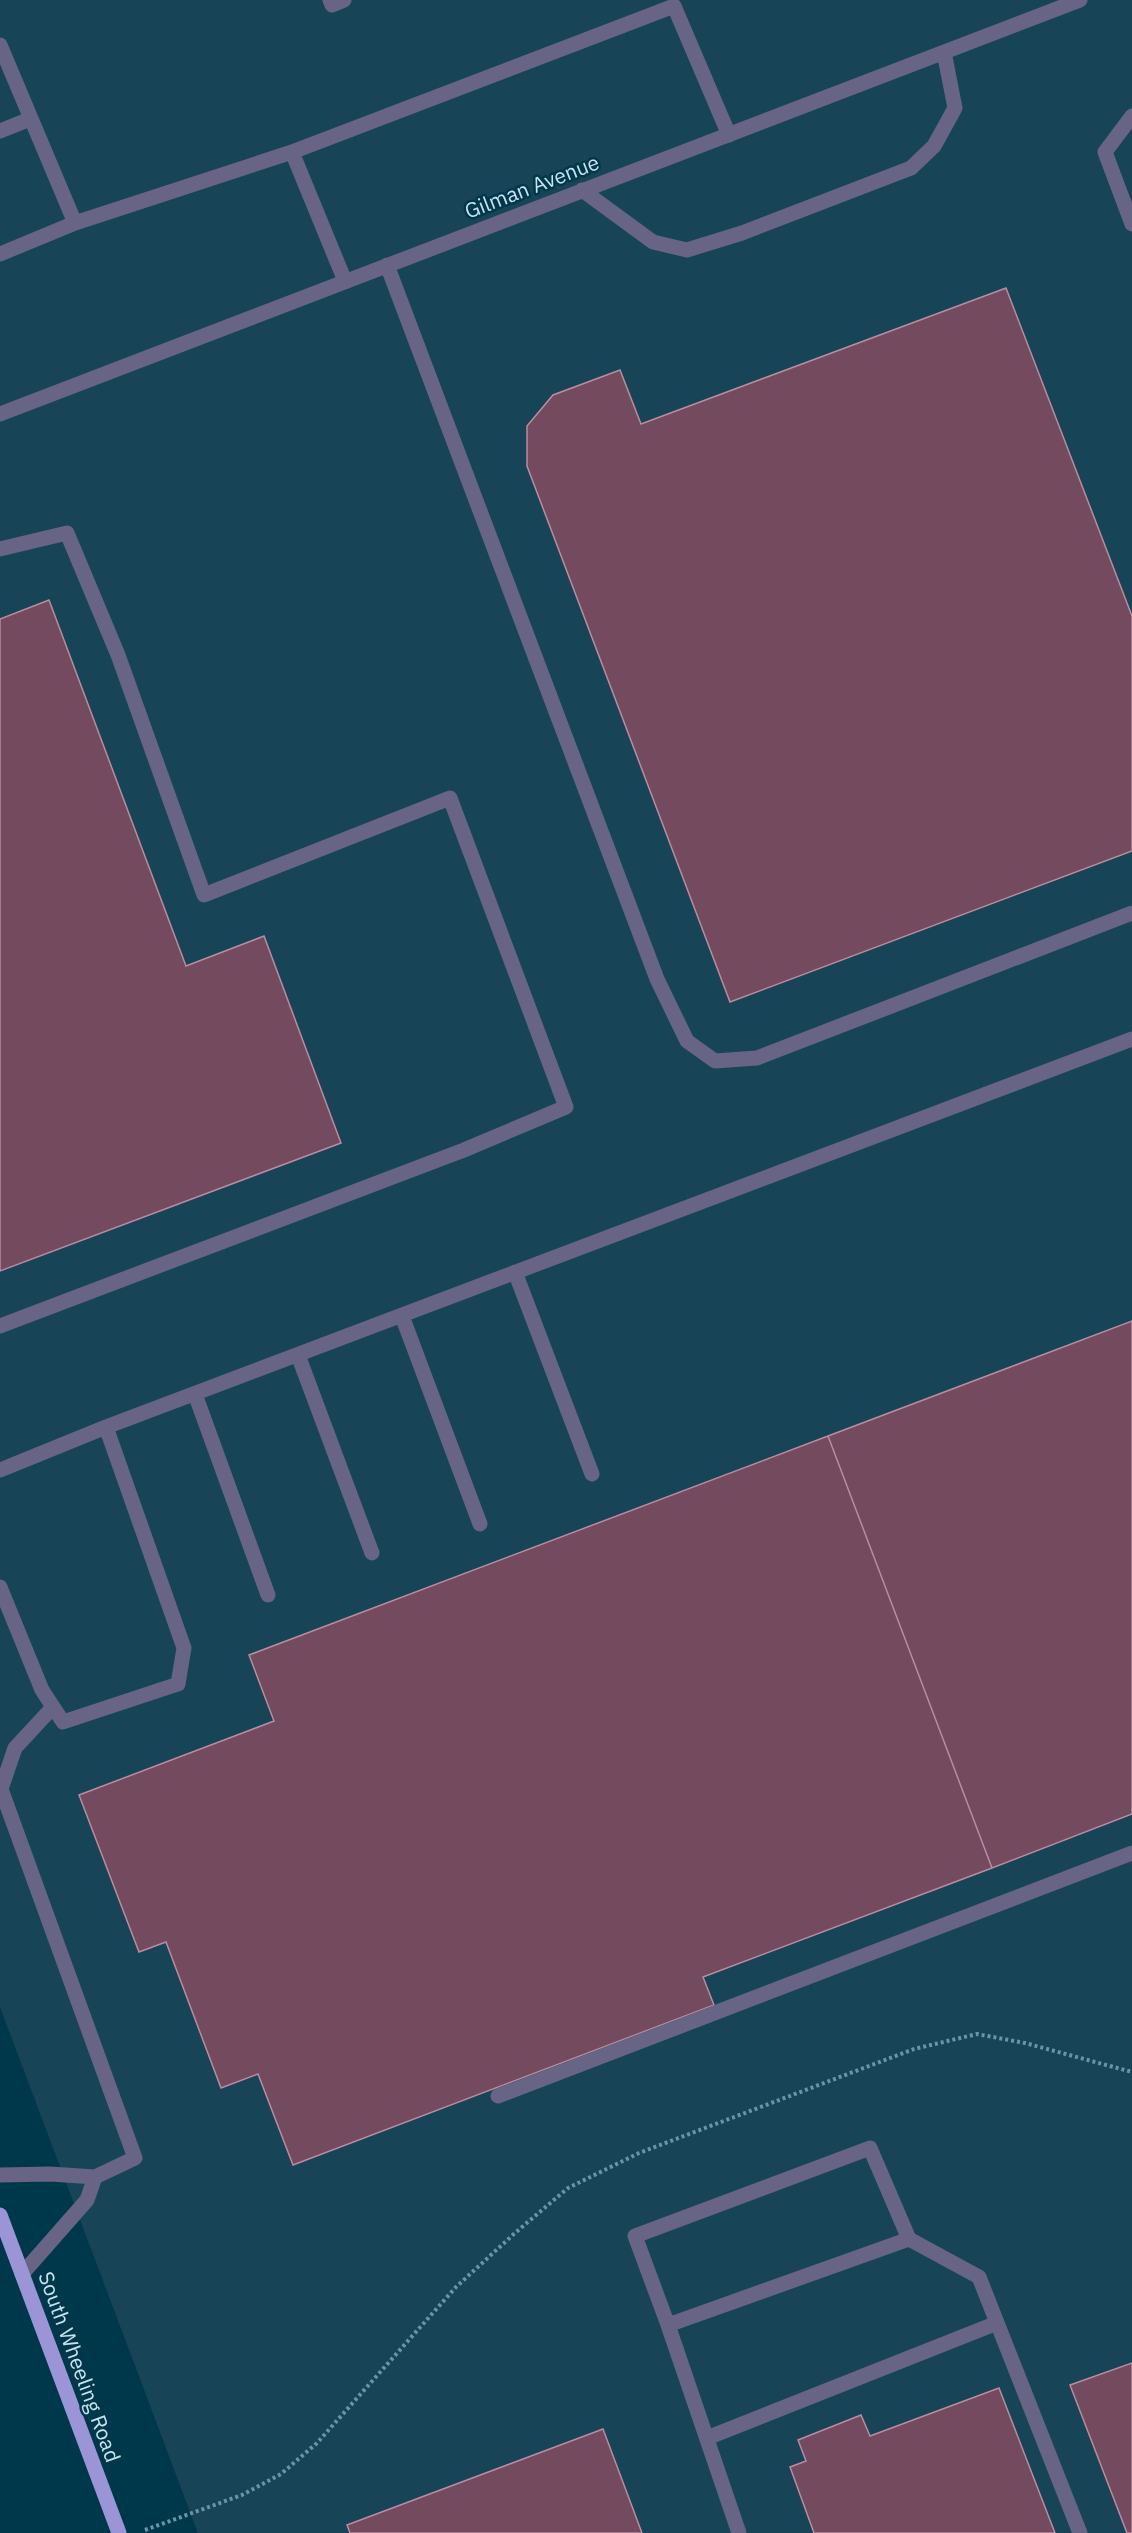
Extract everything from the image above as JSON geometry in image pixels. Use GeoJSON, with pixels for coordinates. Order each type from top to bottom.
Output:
{"type":"FeatureCollection","features":[{"type":"Feature","properties":{"kind":"main road","name":"South Wheeling Road"},"geometry":{"type":"LineString","coordinates":[[0,2215],[118,2533]]}},
{"type":"Feature","properties":{"kind":"street"},"geometry":{"type":"LineString","coordinates":[[330,0],[332,5],[344,0]]}},
{"type":"Feature","properties":{"kind":"street","name":"Gilman Avenue"},"geometry":{"type":"LineString","coordinates":[[0,414],[1080,0]]}},
{"type":"Feature","properties":{"kind":"street"},"geometry":{"type":"LineString","coordinates":[[0,254],[75,224],[292,152],[673,3],[729,135]]}},
{"type":"Feature","properties":{"kind":"street"},"geometry":{"type":"LineString","coordinates":[[0,45],[75,224]]}},
{"type":"Feature","properties":{"kind":"street"},"geometry":{"type":"LineString","coordinates":[[582,190],[652,242],[687,250],[742,233],[911,168],[934,146],[955,108],[944,52]]}},
{"type":"Feature","properties":{"kind":"street"},"geometry":{"type":"LineString","coordinates":[[1132,116],[1105,152],[1132,224]]}},
{"type":"Feature","properties":{"kind":"street"},"geometry":{"type":"LineString","coordinates":[[0,130],[30,119]]}},
{"type":"Feature","properties":{"kind":"street"},"geometry":{"type":"LineString","coordinates":[[292,152],[345,281]]}},
{"type":"Feature","properties":{"kind":"street"},"geometry":{"type":"LineString","coordinates":[[387,265],[657,979],[687,1041],[716,1061],[757,1058],[1132,913]]}},
{"type":"Feature","properties":{"kind":"street"},"geometry":{"type":"LineString","coordinates":[[0,549],[67,534],[118,656],[204,895],[450,798],[566,1107],[464,1150],[0,1326]]}},
{"type":"Feature","properties":{"kind":"street"},"geometry":{"type":"LineString","coordinates":[[0,1470],[106,1427],[1132,1039]]}},
{"type":"Feature","properties":{"kind":"street"},"geometry":{"type":"LineString","coordinates":[[515,1272],[592,1474]]}},
{"type":"Feature","properties":{"kind":"street"},"geometry":{"type":"LineString","coordinates":[[402,1316],[480,1524]]}},
{"type":"Feature","properties":{"kind":"street"},"geometry":{"type":"LineString","coordinates":[[298,1355],[372,1553]]}},
{"type":"Feature","properties":{"kind":"street"},"geometry":{"type":"LineString","coordinates":[[195,1394],[268,1595]]}},
{"type":"Feature","properties":{"kind":"street"},"geometry":{"type":"LineString","coordinates":[[0,1587],[42,1690],[63,1722],[178,1684],[184,1648],[106,1427]]}},
{"type":"Feature","properties":{"kind":"street"},"geometry":{"type":"LineString","coordinates":[[0,2175],[50,2174],[95,2177],[135,2158],[1,1789],[15,1748],[53,1707]]}},
{"type":"Feature","properties":{"kind":"street"},"geometry":{"type":"LineString","coordinates":[[498,2096],[1132,1853]]}},
{"type":"Feature","properties":{"kind":"street"},"geometry":{"type":"LineString","coordinates":[[739,2533],[668,2325],[634,2236],[870,2148],[909,2239],[979,2277],[1080,2533]]}},
{"type":"Feature","properties":{"kind":"street"},"geometry":{"type":"LineString","coordinates":[[22,2274],[87,2200],[95,2177]]}},
{"type":"Feature","properties":{"kind":"street"},"geometry":{"type":"LineString","coordinates":[[668,2325],[909,2239]]}},
{"type":"Feature","properties":{"kind":"street"},"geometry":{"type":"LineString","coordinates":[[707,2438],[997,2323]]}},
{"type":"Feature","properties":{"kind":"path"},"geometry":{"type":"LineString","coordinates":[[135,2533],[181,2517]]}},
{"type":"Feature","properties":{"kind":"shaded area"},"geometry":{"type":"Polygon","coordinates":[[[0,0],[1132,0],[1132,2533],[198,2533],[0,2007],[0,0]]]}},
{"type":"Feature","properties":{"kind":"building"},"geometry":{"type":"Polygon","coordinates":[[[1006,288],[1132,616],[1132,851],[730,1002],[527,466],[527,426],[553,395],[620,370],[641,424],[1006,288]]]}},
{"type":"Feature","properties":{"kind":"building"},"geometry":{"type":"Polygon","coordinates":[[[49,600],[186,966],[264,936],[341,1143],[0,1271],[0,619],[49,600]]]}},
{"type":"Feature","properties":{"kind":"building"},"geometry":{"type":"Polygon","coordinates":[[[1132,1321],[1132,1814],[992,1868],[828,1436],[1132,1321]]]}},
{"type":"Feature","properties":{"kind":"building"},"geometry":{"type":"Polygon","coordinates":[[[828,1436],[992,1868],[703,1977],[714,2005],[293,2165],[258,2074],[221,2088],[166,1942],[139,1952],[79,1795],[274,1721],[249,1655],[828,1436]]]}},
{"type":"Feature","properties":{"kind":"building"},"geometry":{"type":"Polygon","coordinates":[[[1132,2363],[1132,2533],[1127,2533],[1070,2385],[1132,2363]]]}},
{"type":"Feature","properties":{"kind":"building"},"geometry":{"type":"Polygon","coordinates":[[[999,2388],[1055,2533],[814,2533],[790,2467],[806,2461],[798,2440],[861,2415],[870,2436],[999,2388]]]}},
{"type":"Feature","properties":{"kind":"building"},"geometry":{"type":"Polygon","coordinates":[[[603,2429],[642,2533],[350,2533],[347,2525],[603,2429]]]}}]}
